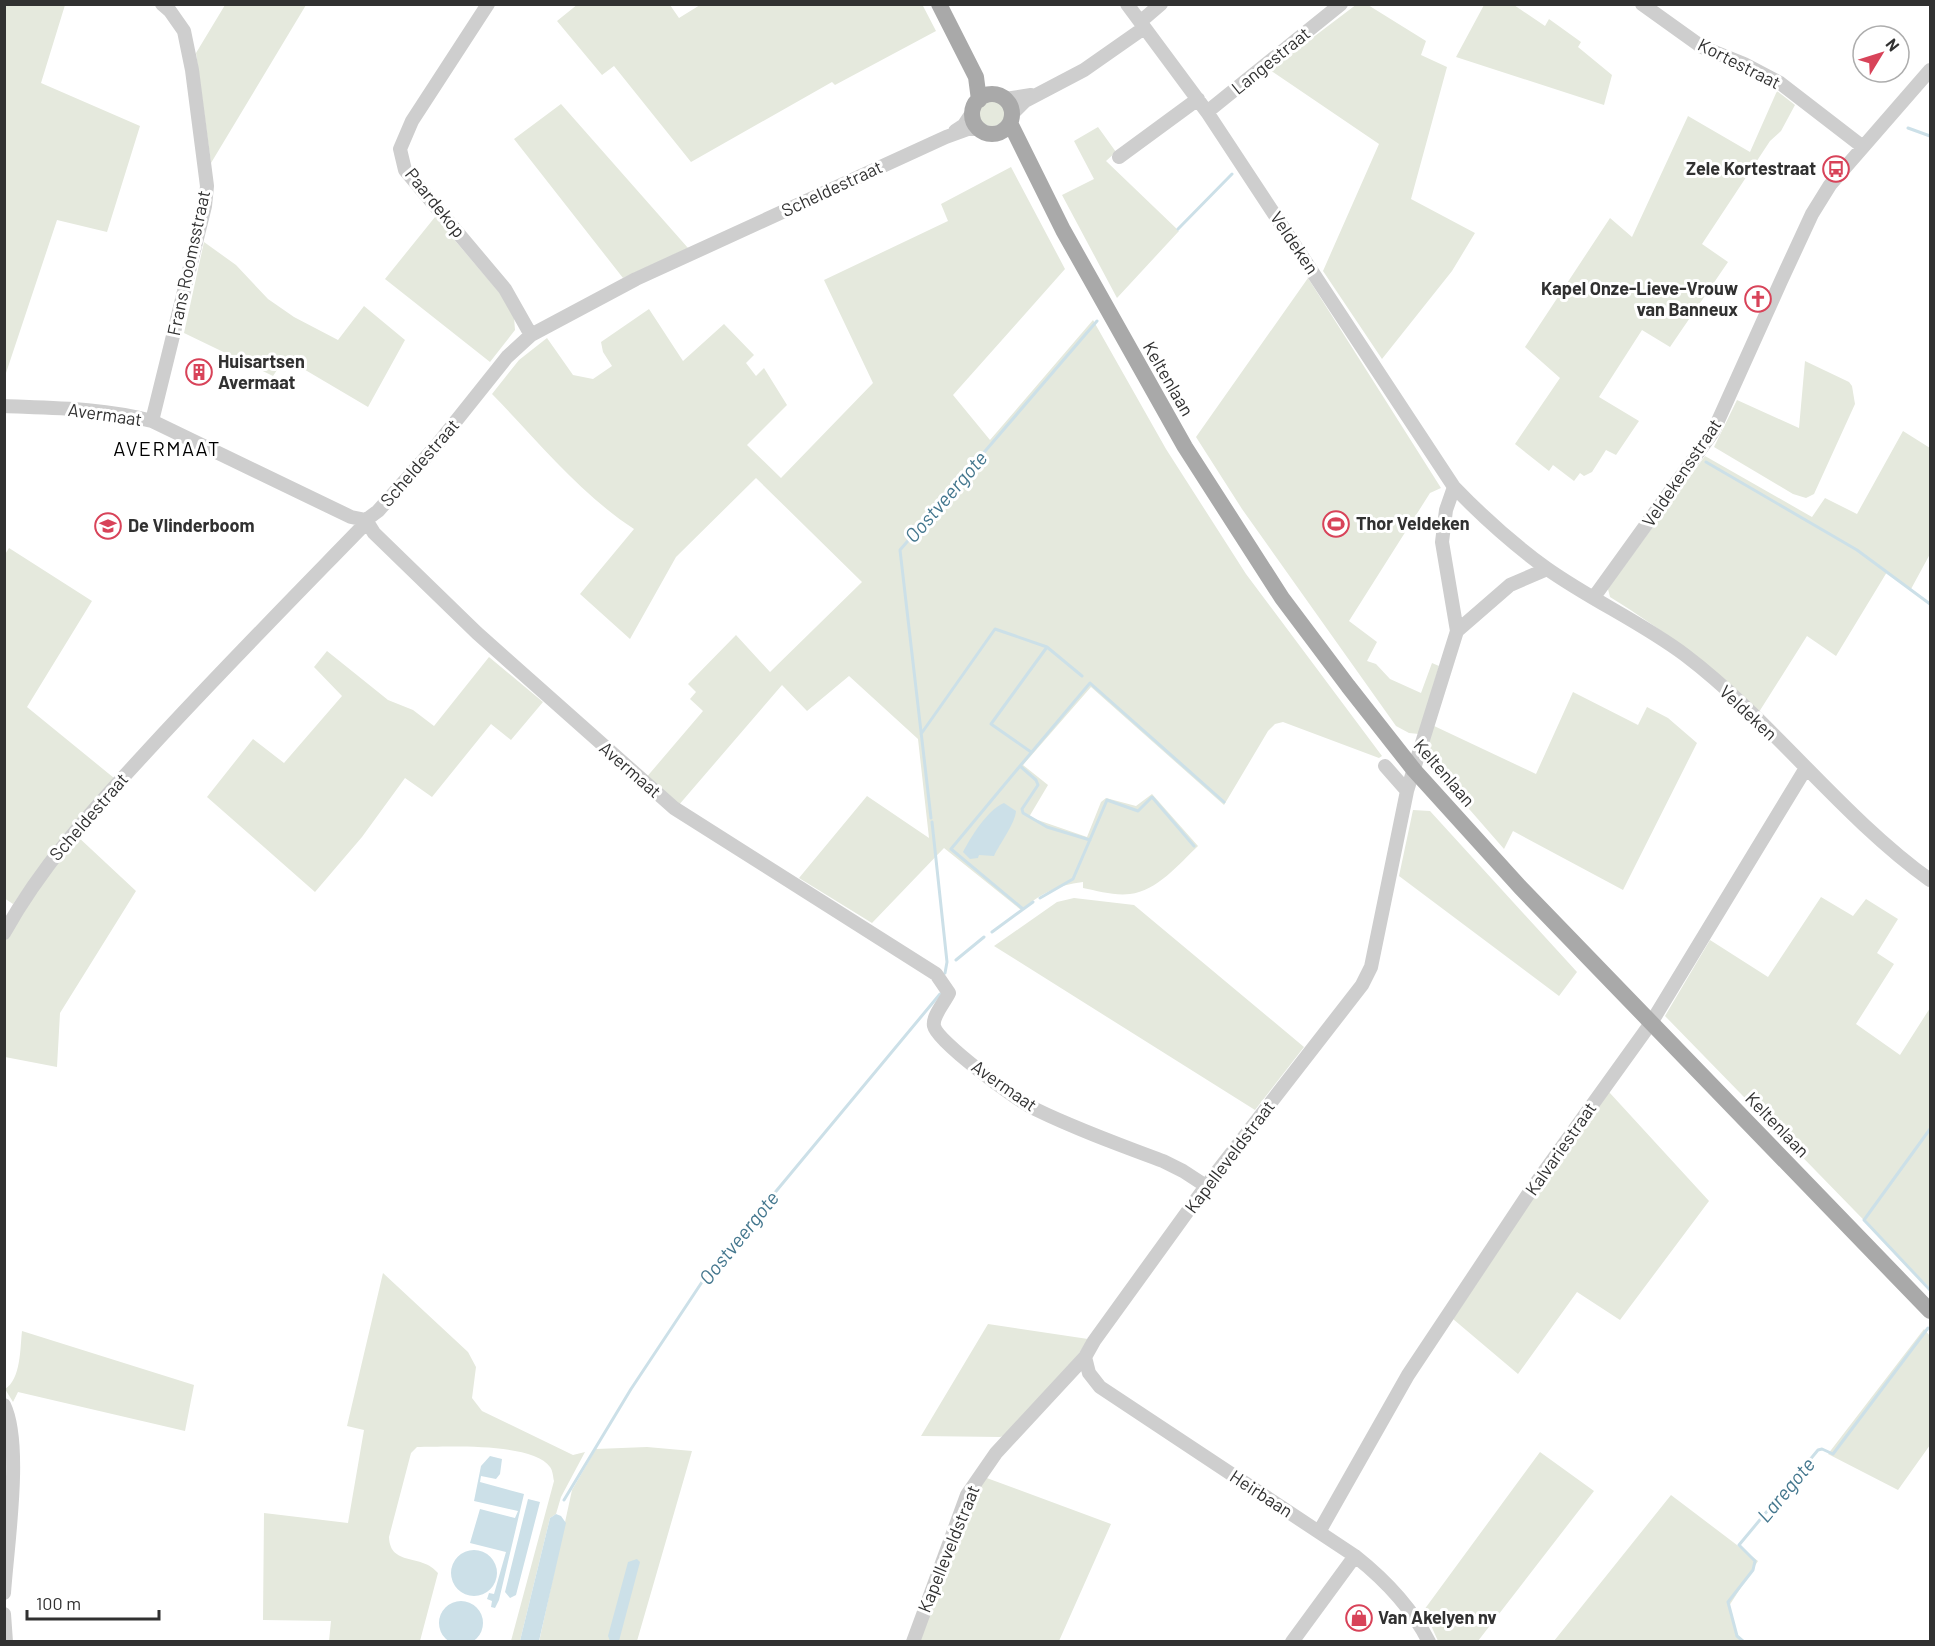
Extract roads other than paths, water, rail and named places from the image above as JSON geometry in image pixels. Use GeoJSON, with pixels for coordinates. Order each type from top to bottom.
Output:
{"type":"FeatureCollection","features":[{"type":"Feature","properties":{"kind":"main road","name":"Keltenlaan"},"geometry":{"type":"LineString","coordinates":[[939,4],[976,77],[981,119],[1014,149],[1035,178]]}},
{"type":"Feature","properties":{"kind":"main road","name":"Keltenlaan"},"geometry":{"type":"LineString","coordinates":[[966,55],[1007,108],[1035,178],[1142,375],[1238,532],[1320,650],[1414,770],[1520,887],[1930,1311]]}},
{"type":"Feature","properties":{"kind":"main road"},"geometry":{"type":"LineString","coordinates":[[991,94],[1007,108],[1004,130],[981,119],[991,94]]}},
{"type":"Feature","properties":{"kind":"street","name":"Frans Roomsstraat"},"geometry":{"type":"LineString","coordinates":[[152,421],[205,206],[207,186],[192,70],[184,31],[162,4]]}},
{"type":"Feature","properties":{"kind":"street","name":"Paardekop"},"geometry":{"type":"LineString","coordinates":[[488,4],[412,121],[400,149],[405,170],[505,289],[531,335]]}},
{"type":"Feature","properties":{"kind":"street","name":"Veldeken"},"geometry":{"type":"LineString","coordinates":[[1127,4],[1207,112],[1454,487],[1497,529],[1547,569],[1686,656],[1893,850],[1930,880]]}},
{"type":"Feature","properties":{"kind":"street"},"geometry":{"type":"LineString","coordinates":[[1007,108],[1084,70],[1142,25],[1161,4]]}},
{"type":"Feature","properties":{"kind":"street","name":"Kortestraat"},"geometry":{"type":"LineString","coordinates":[[1642,4],[1702,47],[1744,64],[1780,83],[1863,147]]}},
{"type":"Feature","properties":{"kind":"street","name":"Langestraat"},"geometry":{"type":"LineString","coordinates":[[1207,112],[1338,6]]}},
{"type":"Feature","properties":{"kind":"street","name":"Veldekensstraat"},"geometry":{"type":"LineString","coordinates":[[1594,597],[1713,432],[1812,214],[1830,185],[1930,70]]}},
{"type":"Feature","properties":{"kind":"street"},"geometry":{"type":"LineString","coordinates":[[1119,157],[1198,99]]}},
{"type":"Feature","properties":{"kind":"street","name":"Scheldestraat"},"geometry":{"type":"LineString","coordinates":[[4,933],[42,870],[72,833],[220,672],[362,527],[366,520],[378,511],[436,446],[507,357],[531,335],[636,279],[946,136],[968,129],[981,119]]}},
{"type":"Feature","properties":{"kind":"street","name":"Avermaat"},"geometry":{"type":"LineString","coordinates":[[4,406],[123,413],[152,421],[351,517],[366,520],[374,533],[477,633],[674,808],[936,974],[948,988],[949,993],[933,1021],[934,1029],[938,1037],[968,1061],[1033,1108],[1163,1161],[1184,1171],[1206,1186]]}},
{"type":"Feature","properties":{"kind":"street"},"geometry":{"type":"LineString","coordinates":[[1454,487],[1446,510],[1442,542],[1457,630]]}},
{"type":"Feature","properties":{"kind":"street"},"geometry":{"type":"LineString","coordinates":[[1457,630],[1510,585],[1547,569]]}},
{"type":"Feature","properties":{"kind":"street","name":"Kapelleveldstraat"},"geometry":{"type":"LineString","coordinates":[[913,1641],[967,1495],[996,1453],[1085,1357],[1094,1341],[1206,1186],[1362,985],[1376,951],[1407,791],[1457,630]]}},
{"type":"Feature","properties":{"kind":"street"},"geometry":{"type":"LineString","coordinates":[[1385,766],[1407,791]]}},
{"type":"Feature","properties":{"kind":"street","name":"Kalvariestraat"},"geometry":{"type":"LineString","coordinates":[[1319,1532],[1408,1375],[1531,1190],[1651,1023],[1806,768]]}},
{"type":"Feature","properties":{"kind":"street","name":"Heirbaan"},"geometry":{"type":"LineString","coordinates":[[1085,1357],[1089,1373],[1100,1387],[1356,1556],[1397,1596],[1429,1641]]}},
{"type":"Feature","properties":{"kind":"street"},"geometry":{"type":"LineString","coordinates":[[4,1405],[11,1431],[12,1487],[4,1593]]}},
{"type":"Feature","properties":{"kind":"street"},"geometry":{"type":"LineString","coordinates":[[1292,1641],[1356,1556]]}},
{"type":"Feature","properties":{"kind":"street"},"geometry":{"type":"LineString","coordinates":[[4,1614],[6,1641]]}},
{"type":"Feature","properties":{"kind":"waterway"},"geometry":{"type":"LineString","coordinates":[[1908,128],[1930,136]]}},
{"type":"Feature","properties":{"kind":"waterway","name":"Oostveergote"},"geometry":{"type":"LineString","coordinates":[[1178,229],[1232,174]]}},
{"type":"Feature","properties":{"kind":"waterway","name":"Oostveergote"},"geometry":{"type":"LineString","coordinates":[[931,818],[900,550],[1097,321]]}},
{"type":"Feature","properties":{"kind":"waterway"},"geometry":{"type":"LineString","coordinates":[[1706,462],[1857,550],[1930,604]]}},
{"type":"Feature","properties":{"kind":"waterway"},"geometry":{"type":"LineString","coordinates":[[921,734],[995,629],[1047,647]]}},
{"type":"Feature","properties":{"kind":"waterway"},"geometry":{"type":"LineString","coordinates":[[1031,752],[991,724],[1047,647],[1082,676]]}},
{"type":"Feature","properties":{"kind":"waterway"},"geometry":{"type":"LineString","coordinates":[[1020,766],[1090,683],[1224,802]]}},
{"type":"Feature","properties":{"kind":"waterway"},"geometry":{"type":"LineString","coordinates":[[1023,909],[951,849],[1020,766],[1036,780],[1038,785],[1022,809],[1023,813],[1047,827],[1090,840]]}},
{"type":"Feature","properties":{"kind":"waterway"},"geometry":{"type":"LineString","coordinates":[[1040,898],[1073,879],[1107,800],[1138,811],[1152,797],[1194,846]]}},
{"type":"Feature","properties":{"kind":"waterway","name":"Oostveergote"},"geometry":{"type":"LineString","coordinates":[[932,822],[947,962],[945,973]]}},
{"type":"Feature","properties":{"kind":"waterway"},"geometry":{"type":"LineString","coordinates":[[992,932],[1033,902]]}},
{"type":"Feature","properties":{"kind":"waterway"},"geometry":{"type":"LineString","coordinates":[[956,960],[984,937]]}},
{"type":"Feature","properties":{"kind":"waterway","name":"Oostveergote"},"geometry":{"type":"LineString","coordinates":[[564,1500],[631,1389],[708,1273],[940,994]]}},
{"type":"Feature","properties":{"kind":"waterway","name":"Laregote"},"geometry":{"type":"LineString","coordinates":[[1930,1129],[1864,1220],[1930,1290]]}},
{"type":"Feature","properties":{"kind":"waterway","name":"Laregote"},"geometry":{"type":"LineString","coordinates":[[1744,1642],[1737,1636],[1728,1602],[1753,1570],[1755,1561],[1739,1545],[1818,1450],[1822,1449],[1833,1454],[1928,1328]]}},
{"type":"Feature","properties":{"kind":"place","name":"Zele Kortestraat"},"geometry":{"type":"Point","coordinates":[1836,169]}},
{"type":"Feature","properties":{"kind":"place","name":"Kapel Onze-Lieve-Vrouw van Banneux"},"geometry":{"type":"Point","coordinates":[1758,299]}},
{"type":"Feature","properties":{"kind":"place","name":"Huisartsen Avermaat"},"geometry":{"type":"Point","coordinates":[199,372]}},
{"type":"Feature","properties":{"kind":"place","name":"Thor Veldeken"},"geometry":{"type":"Point","coordinates":[1336,524]}},
{"type":"Feature","properties":{"kind":"place","name":"De Vlinderboom"},"geometry":{"type":"Point","coordinates":[108,526]}},
{"type":"Feature","properties":{"kind":"place","name":"Van Akelyen nv"},"geometry":{"type":"Point","coordinates":[1359,1618]}},
{"type":"Feature","properties":{"kind":"district","name":"AVERMAAT"},"geometry":{"type":"Point","coordinates":[167,449]}}]}
